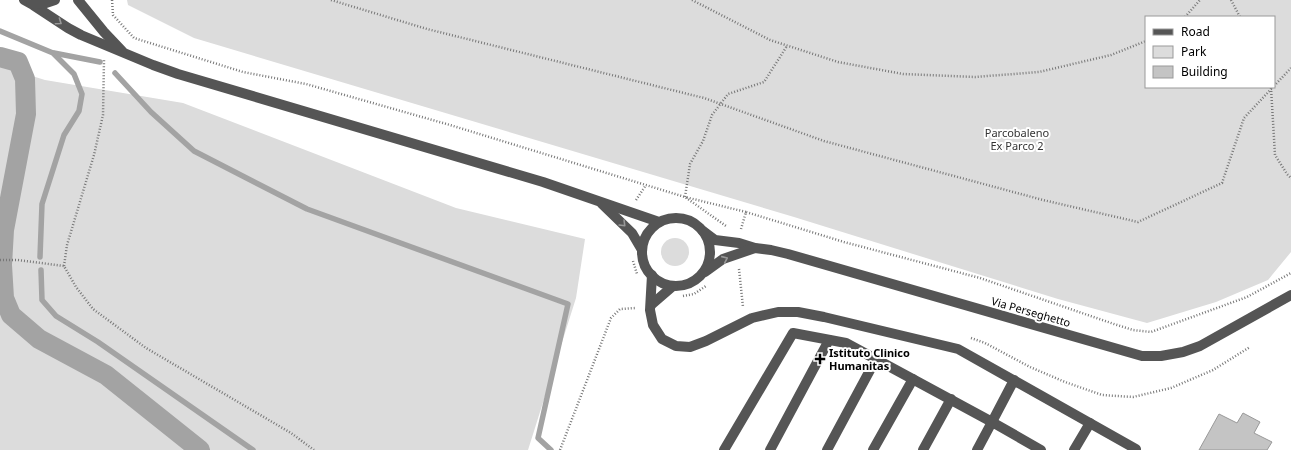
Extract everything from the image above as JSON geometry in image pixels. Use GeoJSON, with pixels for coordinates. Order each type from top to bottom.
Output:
{"type":"FeatureCollection","features":[{"type":"Feature","properties":{"kind":"street"},"geometry":{"type":"LineString","coordinates":[[25,1],[40,4],[55,0]]}},
{"type":"Feature","properties":{"kind":"street"},"geometry":{"type":"LineString","coordinates":[[78,0],[104,32],[124,52]]}},
{"type":"Feature","properties":{"kind":"street"},"geometry":{"type":"LineString","coordinates":[[25,1],[68,28],[106,46],[153,65],[201,81],[543,182],[659,222]]}},
{"type":"Feature","properties":{"kind":"street"},"geometry":{"type":"LineString","coordinates":[[599,201],[632,233],[642,250],[645,265],[652,275],[661,282],[673,286],[685,285],[699,277],[709,263],[710,251],[708,239],[696,224],[682,218],[671,218],[659,222],[647,235],[642,250]]}},
{"type":"Feature","properties":{"kind":"street","name":"Via Perseghetto"},"geometry":{"type":"LineString","coordinates":[[703,231],[715,240],[739,243],[755,248],[788,254],[1142,356],[1161,356],[1184,352],[1200,346],[1291,295]]}},
{"type":"Feature","properties":{"kind":"street","name":"Via Perseghetto"},"geometry":{"type":"LineString","coordinates":[[699,277],[723,259],[755,248]]}},
{"type":"Feature","properties":{"kind":"street"},"geometry":{"type":"LineString","coordinates":[[652,275],[650,310],[653,325],[662,339],[676,346],[690,347],[706,341],[752,318],[778,312],[798,312],[911,337],[958,349],[1136,449]]}},
{"type":"Feature","properties":{"kind":"street"},"geometry":{"type":"LineString","coordinates":[[651,305],[673,286]]}},
{"type":"Feature","properties":{"kind":"street"},"geometry":{"type":"LineString","coordinates":[[724,450],[793,333],[846,343],[992,422],[1027,446],[1041,450]]}},
{"type":"Feature","properties":{"kind":"street"},"geometry":{"type":"LineString","coordinates":[[770,450],[829,340]]}},
{"type":"Feature","properties":{"kind":"street"},"geometry":{"type":"LineString","coordinates":[[827,450],[876,359]]}},
{"type":"Feature","properties":{"kind":"street"},"geometry":{"type":"LineString","coordinates":[[873,450],[912,379]]}},
{"type":"Feature","properties":{"kind":"street"},"geometry":{"type":"LineString","coordinates":[[977,450],[1014,380]]}},
{"type":"Feature","properties":{"kind":"street"},"geometry":{"type":"LineString","coordinates":[[923,450],[951,399]]}},
{"type":"Feature","properties":{"kind":"street"},"geometry":{"type":"LineString","coordinates":[[1074,450],[1090,423]]}},
{"type":"Feature","properties":{"kind":"path"},"geometry":{"type":"LineString","coordinates":[[112,0],[113,15],[134,38],[243,72],[306,84],[443,123],[685,197],[746,212],[844,242],[980,278],[1133,330],[1151,332],[1247,297],[1291,273]]}},
{"type":"Feature","properties":{"kind":"path"},"geometry":{"type":"LineString","coordinates":[[331,0],[427,29],[696,96],[824,141],[1043,200],[1138,222],[1222,183],[1244,118],[1271,88]]}},
{"type":"Feature","properties":{"kind":"path"},"geometry":{"type":"LineString","coordinates":[[692,0],[770,40],[787,46],[838,62],[903,74],[975,77],[1039,72],[1111,54],[1145,41]]}},
{"type":"Feature","properties":{"kind":"path"},"geometry":{"type":"LineString","coordinates":[[1186,16],[1200,0]]}},
{"type":"Feature","properties":{"kind":"path"},"geometry":{"type":"LineString","coordinates":[[1231,0],[1239,16]]}},
{"type":"Feature","properties":{"kind":"path"},"geometry":{"type":"LineString","coordinates":[[106,46],[103,115],[94,154],[68,245],[64,266],[76,287],[93,309],[146,348],[291,433],[314,450]]}},
{"type":"Feature","properties":{"kind":"path"},"geometry":{"type":"LineString","coordinates":[[685,197],[690,164],[703,141],[712,115],[728,94],[764,82],[787,46]]}},
{"type":"Feature","properties":{"kind":"path"},"geometry":{"type":"LineString","coordinates":[[1275,84],[1291,68]]}},
{"type":"Feature","properties":{"kind":"path"},"geometry":{"type":"LineString","coordinates":[[1272,88],[1275,155],[1291,178]]}},
{"type":"Feature","properties":{"kind":"path"},"geometry":{"type":"LineString","coordinates":[[632,206],[646,185]]}},
{"type":"Feature","properties":{"kind":"path"},"geometry":{"type":"LineString","coordinates":[[685,197],[727,226]]}},
{"type":"Feature","properties":{"kind":"path"},"geometry":{"type":"LineString","coordinates":[[739,235],[746,212]]}},
{"type":"Feature","properties":{"kind":"path"},"geometry":{"type":"LineString","coordinates":[[632,259],[638,280]]}},
{"type":"Feature","properties":{"kind":"path"},"geometry":{"type":"LineString","coordinates":[[0,260],[18,260],[64,266]]}},
{"type":"Feature","properties":{"kind":"path"},"geometry":{"type":"LineString","coordinates":[[738,266],[743,307]]}},
{"type":"Feature","properties":{"kind":"path"},"geometry":{"type":"LineString","coordinates":[[560,450],[611,318],[620,309],[636,308],[637,301]]}},
{"type":"Feature","properties":{"kind":"green space","name":"Parcobaleno Ex Parco 2"},"geometry":{"type":"Polygon","coordinates":[[[127,0],[1291,0],[1291,252],[1268,280],[1216,302],[1147,323],[1058,299],[794,217],[194,38],[128,5],[127,0]]]}},
{"type":"Feature","properties":{"kind":"green space"},"geometry":{"type":"Polygon","coordinates":[[[0,66],[45,80],[183,103],[456,208],[585,239],[576,298],[528,450],[0,450],[0,66]]]}},
{"type":"Feature","properties":{"kind":"green space"},"geometry":{"type":"Polygon","coordinates":[[[675,238],[685,242],[689,252],[685,262],[675,266],[665,262],[661,252],[665,242],[675,238]]]}},
{"type":"Feature","properties":{"kind":"building"},"geometry":{"type":"Polygon","coordinates":[[[1243,413],[1260,422],[1254,433],[1272,442],[1267,450],[1199,450],[1219,414],[1237,423],[1243,413]]]}},
{"type":"Feature","properties":{"kind":"waterway"},"geometry":{"type":"LineString","coordinates":[[0,31],[53,53],[74,74],[82,94],[79,111],[64,135],[42,204],[40,257]]}},
{"type":"Feature","properties":{"kind":"waterway"},"geometry":{"type":"LineString","coordinates":[[54,53],[100,62]]}},
{"type":"Feature","properties":{"kind":"waterway"},"geometry":{"type":"LineString","coordinates":[[0,57],[18,62],[25,79],[26,114],[4,230],[2,265],[4,298],[11,315],[39,339],[106,375],[200,450]]}},
{"type":"Feature","properties":{"kind":"waterway"},"geometry":{"type":"LineString","coordinates":[[115,73],[151,112],[194,151],[307,209],[568,304],[538,438],[551,450]]}},
{"type":"Feature","properties":{"kind":"waterway"},"geometry":{"type":"LineString","coordinates":[[41,270],[42,300],[56,316],[98,342],[253,450]]}},
{"type":"Feature","properties":{"kind":"place","name":"Istituto Clinico Humanitas"},"geometry":{"type":"Point","coordinates":[820,359]}}]}
